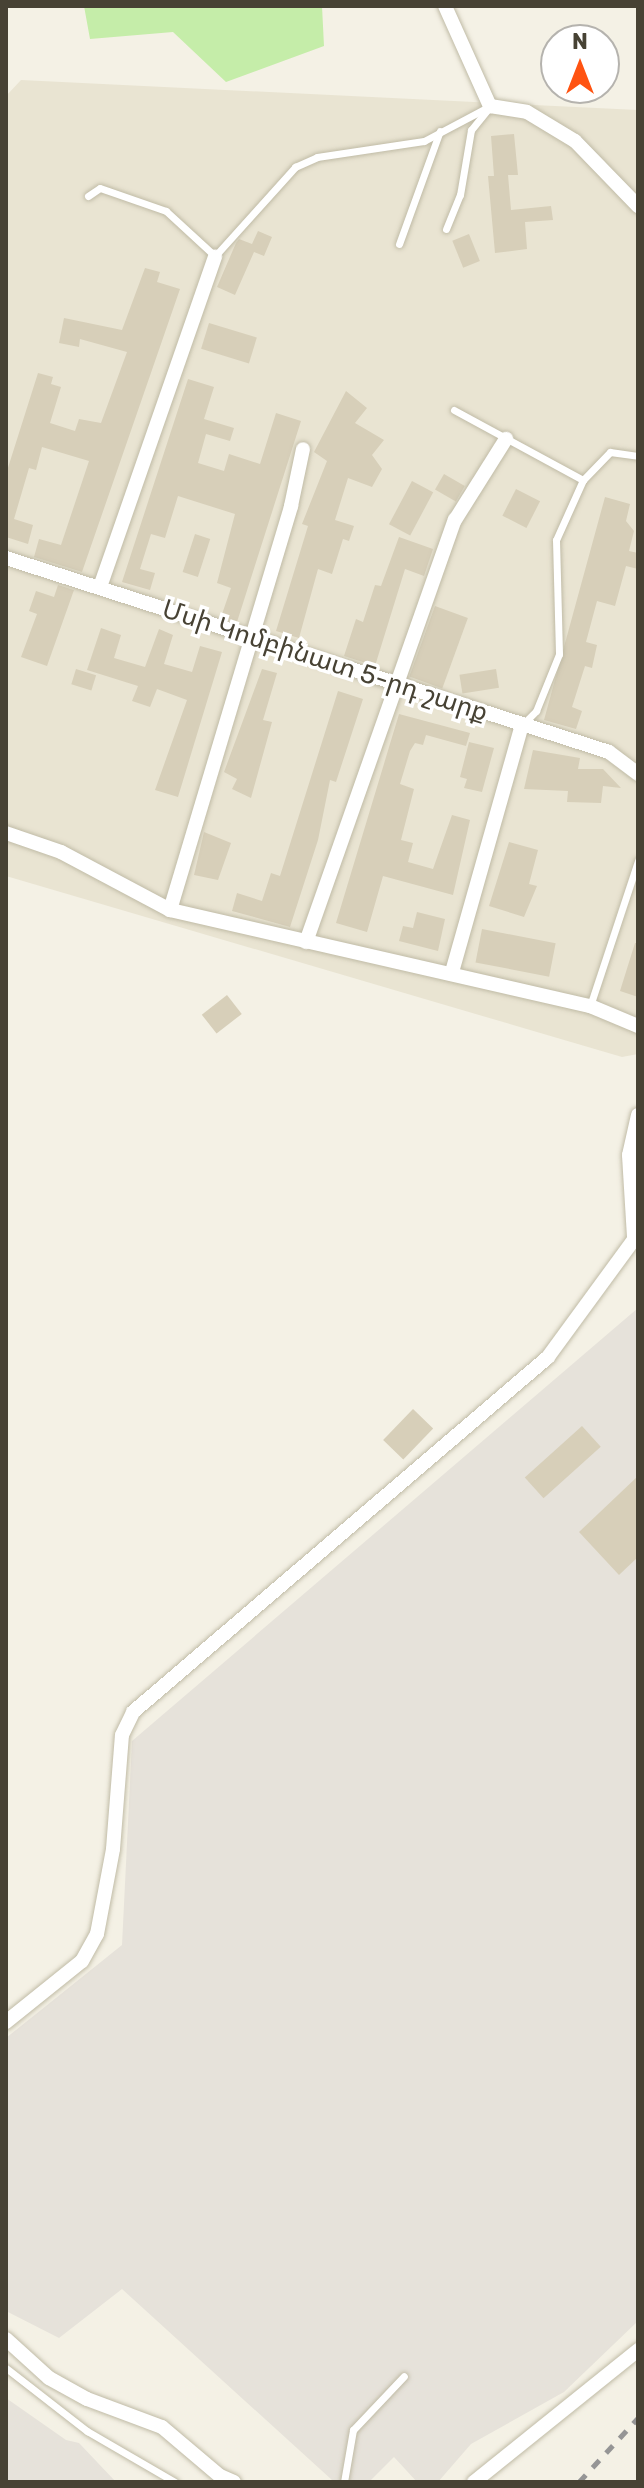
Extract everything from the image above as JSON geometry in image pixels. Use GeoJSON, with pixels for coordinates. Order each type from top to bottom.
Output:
{"type":"FeatureCollection","features":[{"type":"Feature","properties":{"kind":"street"},"geometry":{"type":"LineString","coordinates":[[445,6],[490,106],[527,112],[575,141],[638,206]]}},
{"type":"Feature","properties":{"kind":"street"},"geometry":{"type":"LineString","coordinates":[[100,587],[215,256]]}},
{"type":"Feature","properties":{"kind":"street"},"geometry":{"type":"LineString","coordinates":[[306,942],[394,680],[455,520],[506,439]]}},
{"type":"Feature","properties":{"kind":"street"},"geometry":{"type":"LineString","coordinates":[[170,910],[249,636],[291,506],[303,449]]}},
{"type":"Feature","properties":{"kind":"street","name":"Մսի Կոմբինատ 5-րդ շարք"},"geometry":{"type":"LineString","coordinates":[[6,558],[394,680],[609,752],[638,774]]}},
{"type":"Feature","properties":{"kind":"street"},"geometry":{"type":"LineString","coordinates":[[452,972],[522,725]]}},
{"type":"Feature","properties":{"kind":"street"},"geometry":{"type":"LineString","coordinates":[[6,833],[61,852],[170,910],[590,1006],[638,1026]]}},
{"type":"Feature","properties":{"kind":"street"},"geometry":{"type":"LineString","coordinates":[[6,2022],[82,1961],[97,1934],[113,1849],[122,1735],[133,1712],[548,1357],[617,1269],[636,1235],[629,1155],[638,1115]]}},
{"type":"Feature","properties":{"kind":"street"},"geometry":{"type":"LineString","coordinates":[[6,2339],[49,2378],[87,2399],[162,2427],[220,2476],[234,2482]]}},
{"type":"Feature","properties":{"kind":"street"},"geometry":{"type":"LineString","coordinates":[[474,2482],[638,2350]]}},
{"type":"Feature","properties":{"kind":"lane"},"geometry":{"type":"LineString","coordinates":[[88,196],[100,188],[166,211],[215,256],[295,167],[317,157],[424,141],[441,129],[490,106]]}},
{"type":"Feature","properties":{"kind":"lane"},"geometry":{"type":"LineString","coordinates":[[446,229],[460,195],[471,130],[490,106]]}},
{"type":"Feature","properties":{"kind":"lane"},"geometry":{"type":"LineString","coordinates":[[399,244],[441,129]]}},
{"type":"Feature","properties":{"kind":"lane"},"geometry":{"type":"LineString","coordinates":[[454,410],[583,480]]}},
{"type":"Feature","properties":{"kind":"lane"},"geometry":{"type":"LineString","coordinates":[[522,725],[536,711],[559,654],[555,549],[583,480],[610,452],[638,456]]}},
{"type":"Feature","properties":{"kind":"lane"},"geometry":{"type":"LineString","coordinates":[[590,1006],[638,861]]}},
{"type":"Feature","properties":{"kind":"lane"},"geometry":{"type":"LineString","coordinates":[[6,2368],[87,2431],[175,2482]]}},
{"type":"Feature","properties":{"kind":"lane"},"geometry":{"type":"LineString","coordinates":[[344,2482],[353,2430],[404,2376]]}},
{"type":"Feature","properties":{"kind":"shaded area"},"geometry":{"type":"Polygon","coordinates":[[[21,80],[638,110],[638,1054],[622,1057],[6,876],[6,96],[21,80]]]}},
{"type":"Feature","properties":{"kind":"shaded area"},"geometry":{"type":"Polygon","coordinates":[[[638,1308],[638,2321],[564,2392],[471,2444],[438,2482],[417,2482],[394,2457],[371,2480],[332,2480],[122,2289],[59,2338],[6,2311],[6,2038],[122,1945],[132,1741],[638,1308]]]}},
{"type":"Feature","properties":{"kind":"shaded area"},"geometry":{"type":"Polygon","coordinates":[[[6,2398],[66,2440],[79,2443],[116,2482],[6,2482],[6,2398]]]}},
{"type":"Feature","properties":{"kind":"green space"},"geometry":{"type":"Polygon","coordinates":[[[84,6],[322,6],[324,46],[226,82],[173,32],[90,39],[84,6]]]}},
{"type":"Feature","properties":{"kind":"building"},"geometry":{"type":"Polygon","coordinates":[[[514,134],[518,175],[508,175],[511,210],[551,206],[553,220],[525,222],[527,249],[495,253],[488,176],[494,176],[491,136],[514,134]]]}},
{"type":"Feature","properties":{"kind":"building"},"geometry":{"type":"Polygon","coordinates":[[[258,231],[272,237],[264,256],[254,252],[235,295],[217,287],[236,243],[239,239],[252,244],[258,231]]]}},
{"type":"Feature","properties":{"kind":"building"},"geometry":{"type":"Polygon","coordinates":[[[469,234],[480,261],[463,268],[452,241],[469,234]]]}},
{"type":"Feature","properties":{"kind":"building"},"geometry":{"type":"Polygon","coordinates":[[[145,268],[160,272],[157,282],[180,289],[82,572],[34,557],[39,539],[61,545],[89,461],[42,447],[36,470],[29,468],[14,519],[33,525],[28,544],[6,537],[6,474],[38,373],[53,377],[51,384],[61,387],[50,423],[75,431],[79,419],[101,423],[127,352],[80,339],[79,347],[59,343],[64,318],[122,330],[145,268]]]}},
{"type":"Feature","properties":{"kind":"building"},"geometry":{"type":"Polygon","coordinates":[[[209,323],[257,338],[249,363],[201,349],[209,323]]]}},
{"type":"Feature","properties":{"kind":"building"},"geometry":{"type":"Polygon","coordinates":[[[188,379],[214,387],[204,419],[234,428],[230,441],[206,434],[198,463],[224,471],[229,454],[260,464],[276,413],[301,421],[237,622],[221,617],[231,588],[217,583],[235,514],[178,496],[165,538],[151,534],[140,569],[155,573],[150,590],[122,582],[188,379]]]}},
{"type":"Feature","properties":{"kind":"building"},"geometry":{"type":"Polygon","coordinates":[[[346,391],[367,408],[355,423],[384,440],[372,455],[382,469],[372,487],[348,478],[335,520],[354,526],[349,541],[343,539],[332,574],[318,569],[299,638],[276,631],[308,526],[302,524],[327,461],[314,452],[346,391]]]}},
{"type":"Feature","properties":{"kind":"building"},"geometry":{"type":"Polygon","coordinates":[[[444,474],[465,486],[456,502],[435,490],[444,474]]]}},
{"type":"Feature","properties":{"kind":"building"},"geometry":{"type":"Polygon","coordinates":[[[412,481],[433,492],[410,536],[389,524],[412,481]]]}},
{"type":"Feature","properties":{"kind":"building"},"geometry":{"type":"Polygon","coordinates":[[[516,489],[540,501],[526,528],[502,516],[516,489]]]}},
{"type":"Feature","properties":{"kind":"building"},"geometry":{"type":"Polygon","coordinates":[[[605,497],[630,504],[626,521],[634,531],[629,551],[638,553],[638,569],[626,566],[615,606],[597,601],[586,642],[597,645],[592,668],[585,666],[572,707],[582,711],[576,729],[544,720],[605,497]]]}},
{"type":"Feature","properties":{"kind":"building"},"geometry":{"type":"Polygon","coordinates":[[[195,534],[210,539],[198,577],[183,572],[195,534]]]}},
{"type":"Feature","properties":{"kind":"building"},"geometry":{"type":"Polygon","coordinates":[[[399,537],[433,549],[424,576],[405,569],[375,666],[344,656],[356,619],[363,622],[375,585],[381,586],[399,537]]]}},
{"type":"Feature","properties":{"kind":"building"},"geometry":{"type":"Polygon","coordinates":[[[58,585],[74,590],[47,666],[21,657],[37,614],[29,611],[36,591],[54,597],[58,585]]]}},
{"type":"Feature","properties":{"kind":"building"},"geometry":{"type":"Polygon","coordinates":[[[435,606],[468,618],[442,688],[409,676],[435,606]]]}},
{"type":"Feature","properties":{"kind":"building"},"geometry":{"type":"Polygon","coordinates":[[[101,628],[121,635],[114,658],[145,667],[159,629],[173,635],[164,664],[192,672],[200,646],[222,652],[178,797],[155,790],[187,700],[157,689],[150,707],[132,701],[138,686],[87,670],[101,628]]]}},
{"type":"Feature","properties":{"kind":"building"},"geometry":{"type":"Polygon","coordinates":[[[76,669],[96,675],[91,690],[71,684],[76,669]]]}},
{"type":"Feature","properties":{"kind":"building"},"geometry":{"type":"Polygon","coordinates":[[[262,669],[277,673],[263,720],[272,722],[251,798],[232,789],[237,779],[224,772],[262,669]]]}},
{"type":"Feature","properties":{"kind":"building"},"geometry":{"type":"Polygon","coordinates":[[[496,669],[499,688],[462,694],[459,675],[496,669]]]}},
{"type":"Feature","properties":{"kind":"building"},"geometry":{"type":"Polygon","coordinates":[[[338,691],[363,699],[336,782],[330,780],[318,840],[290,927],[232,911],[237,893],[262,901],[271,873],[280,876],[338,691]]]}},
{"type":"Feature","properties":{"kind":"building"},"geometry":{"type":"Polygon","coordinates":[[[399,714],[470,733],[466,746],[426,735],[423,745],[415,743],[410,751],[400,784],[414,789],[401,840],[413,843],[408,862],[433,869],[452,815],[470,820],[453,895],[383,876],[367,932],[336,923],[399,714]]]}},
{"type":"Feature","properties":{"kind":"building"},"geometry":{"type":"Polygon","coordinates":[[[469,742],[494,748],[482,792],[464,788],[467,779],[460,777],[469,742]]]}},
{"type":"Feature","properties":{"kind":"building"},"geometry":{"type":"Polygon","coordinates":[[[533,750],[580,758],[578,769],[603,769],[621,788],[603,786],[601,803],[567,802],[568,791],[524,789],[533,750]]]}},
{"type":"Feature","properties":{"kind":"building"},"geometry":{"type":"Polygon","coordinates":[[[204,832],[231,843],[218,880],[194,875],[204,832]]]}},
{"type":"Feature","properties":{"kind":"building"},"geometry":{"type":"Polygon","coordinates":[[[509,842],[538,850],[529,884],[537,886],[524,917],[489,906],[509,842]]]}},
{"type":"Feature","properties":{"kind":"building"},"geometry":{"type":"Polygon","coordinates":[[[417,912],[445,919],[438,951],[399,941],[403,926],[413,928],[417,912]]]}},
{"type":"Feature","properties":{"kind":"building"},"geometry":{"type":"Polygon","coordinates":[[[482,929],[556,943],[549,977],[476,962],[482,929]]]}},
{"type":"Feature","properties":{"kind":"building"},"geometry":{"type":"Polygon","coordinates":[[[635,943],[638,943],[638,997],[620,991],[635,943]]]}},
{"type":"Feature","properties":{"kind":"building"},"geometry":{"type":"Polygon","coordinates":[[[227,995],[242,1014],[217,1034],[202,1015],[227,995]]]}},
{"type":"Feature","properties":{"kind":"building"},"geometry":{"type":"Polygon","coordinates":[[[413,1409],[433,1428],[403,1459],[383,1440],[413,1409]]]}},
{"type":"Feature","properties":{"kind":"building"},"geometry":{"type":"Polygon","coordinates":[[[582,1426],[601,1447],[544,1498],[525,1478],[582,1426]]]}},
{"type":"Feature","properties":{"kind":"building"},"geometry":{"type":"Polygon","coordinates":[[[638,1476],[638,1557],[619,1575],[579,1532],[638,1476]]]}},
{"type":"Feature","properties":{"kind":"railway"},"geometry":{"type":"LineString","coordinates":[[579,2482],[638,2418]]}}]}
